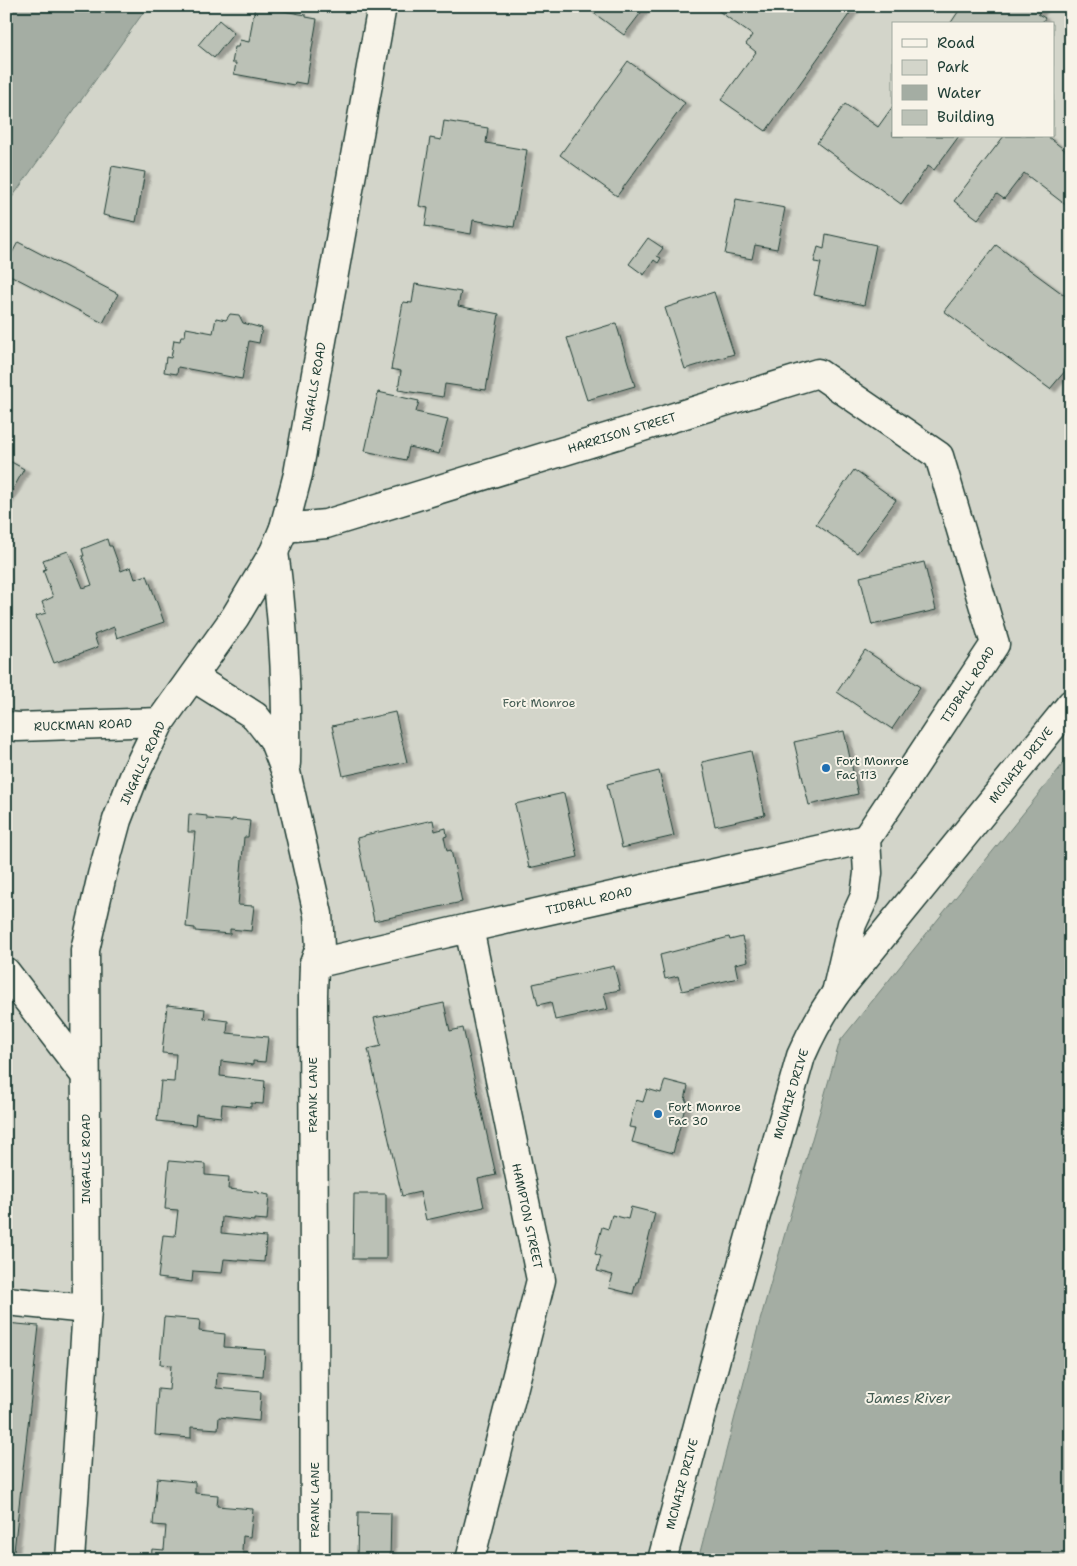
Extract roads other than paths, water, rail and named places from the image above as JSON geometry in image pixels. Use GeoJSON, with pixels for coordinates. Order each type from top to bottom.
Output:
{"type":"FeatureCollection","features":[{"type":"Feature","properties":{"kind":"street","name":"INGALLS ROAD"},"geometry":{"type":"LineString","coordinates":[[70,1560],[87,1309],[85,950],[117,820],[135,774],[160,722],[235,617],[279,540],[298,474],[382,6]]}},
{"type":"Feature","properties":{"kind":"street","name":"HARRISON STREET"},"geometry":{"type":"LineString","coordinates":[[279,540],[818,373],[939,456]]}},
{"type":"Feature","properties":{"kind":"street","name":"TIDBALL ROAD"},"geometry":{"type":"LineString","coordinates":[[314,964],[866,839],[995,644],[939,456]]}},
{"type":"Feature","properties":{"kind":"street"},"geometry":{"type":"LineString","coordinates":[[279,540],[287,720],[286,772]]}},
{"type":"Feature","properties":{"kind":"street","name":"FRANK LANE"},"geometry":{"type":"LineString","coordinates":[[193,677],[255,716],[273,739],[286,772],[318,914],[320,948],[314,964],[315,1560]]}},
{"type":"Feature","properties":{"kind":"street","name":"MCNAIR DRIVE"},"geometry":{"type":"LineString","coordinates":[[662,1560],[723,1332],[801,1056],[816,1022],[836,993],[1071,704]]}},
{"type":"Feature","properties":{"kind":"street","name":"RUCKMAN ROAD"},"geometry":{"type":"LineString","coordinates":[[6,726],[160,722]]}},
{"type":"Feature","properties":{"kind":"street"},"geometry":{"type":"LineString","coordinates":[[836,993],[852,924],[865,896],[868,873],[866,839]]}},
{"type":"Feature","properties":{"kind":"street","name":"HAMPTON STREET"},"geometry":{"type":"LineString","coordinates":[[469,928],[541,1280],[470,1560]]}},
{"type":"Feature","properties":{"kind":"street"},"geometry":{"type":"LineString","coordinates":[[6,972],[85,1075]]}},
{"type":"Feature","properties":{"kind":"street"},"geometry":{"type":"LineString","coordinates":[[6,1301],[87,1309]]}},
{"type":"Feature","properties":{"kind":"water"},"geometry":{"type":"Polygon","coordinates":[[[6,6],[148,6],[6,206],[6,6]]]}},
{"type":"Feature","properties":{"kind":"water","name":"James River"},"geometry":{"type":"Polygon","coordinates":[[[1071,754],[1071,1560],[698,1560],[757,1331],[840,1041],[1071,754]]]}},
{"type":"Feature","properties":{"kind":"place","name":"Fort Monroe Fac 113"},"geometry":{"type":"Point","coordinates":[826,768]}},
{"type":"Feature","properties":{"kind":"place","name":"Fort Monroe Fac 30"},"geometry":{"type":"Point","coordinates":[658,1114]}},
{"type":"Feature","properties":{"kind":"park label","name":"Fort Monroe"},"geometry":{"type":"Point","coordinates":[539,703]}}]}
